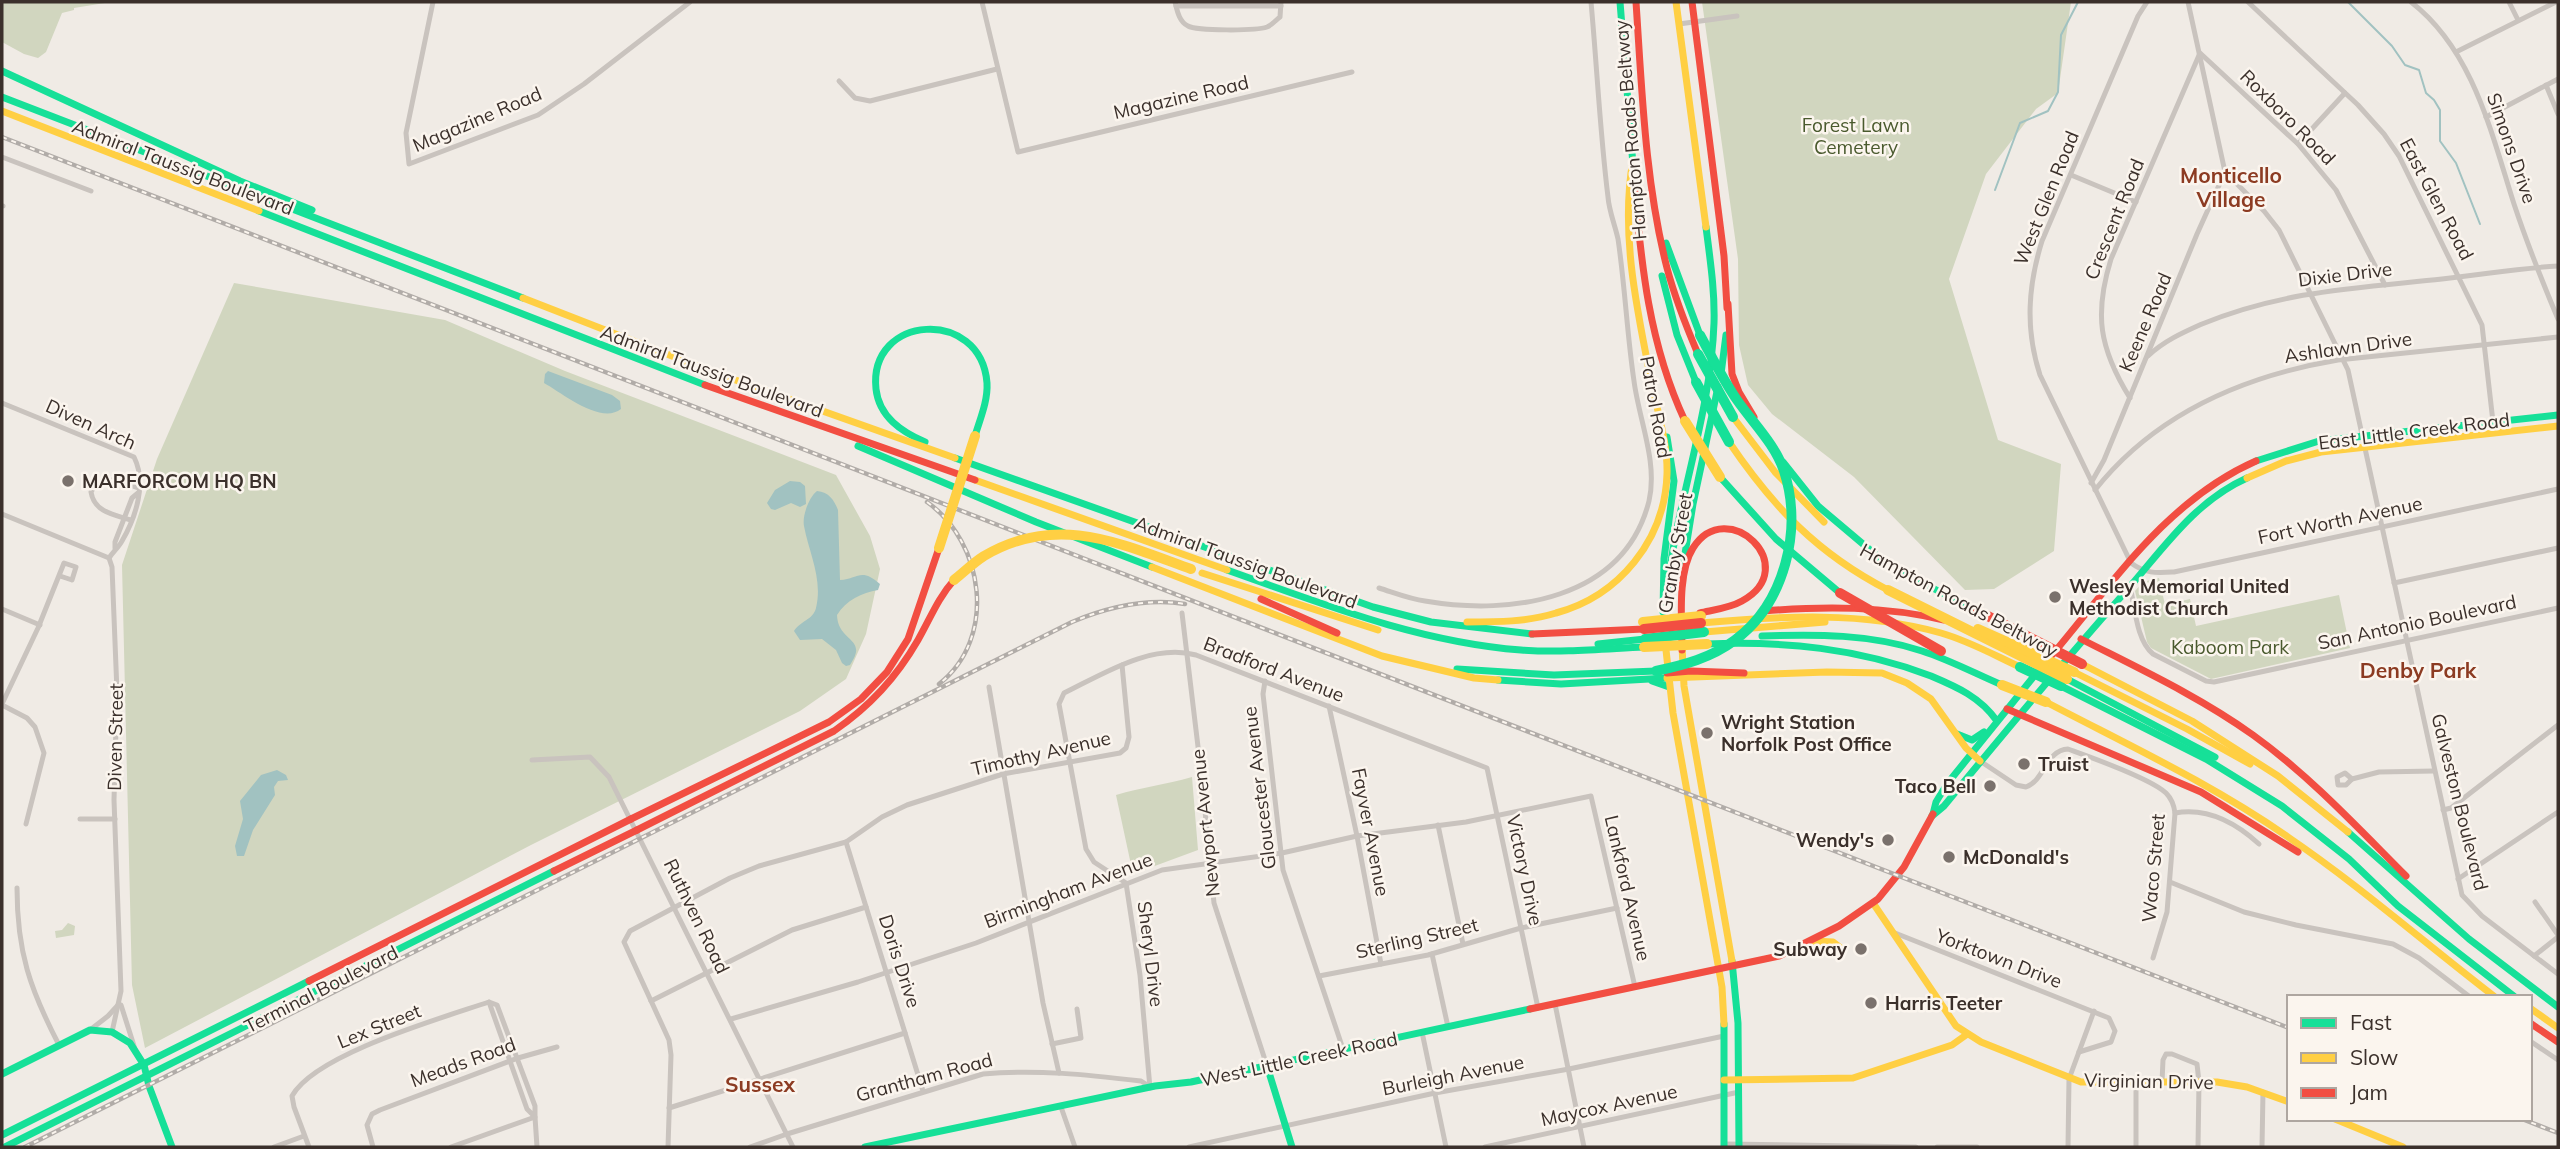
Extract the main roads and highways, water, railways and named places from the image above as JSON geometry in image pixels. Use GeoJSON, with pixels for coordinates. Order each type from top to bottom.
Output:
{"type":"FeatureCollection","features":[{"type":"Feature","properties":{"kind":"main road","name":"Hampton Roads Beltway"},"geometry":{"type":"LineString","coordinates":[[1618,2],[1639,238],[1649,311],[1661,362],[1685,421],[1720,477],[1776,542],[1840,593],[2004,684]]}},
{"type":"Feature","properties":{"kind":"main road","name":"Hampton Roads Beltway"},"geometry":{"type":"LineString","coordinates":[[1636,2],[1650,180],[1655,218],[1670,284],[1698,354],[1733,417],[1764,460],[1810,510],[1856,546],[1889,566],[2157,702],[2227,742],[2311,801],[2469,939],[2558,1007]]}},
{"type":"Feature","properties":{"kind":"main road","name":"Granby Street"},"geometry":{"type":"LineString","coordinates":[[1676,2],[1714,291],[1714,338],[1704,413],[1675,534],[1663,612],[1665,677],[1719,970],[1724,1036],[1724,1146]]}},
{"type":"Feature","properties":{"kind":"main road","name":"Granby Street"},"geometry":{"type":"LineString","coordinates":[[1692,2],[1724,256],[1727,304],[1722,368],[1686,537],[1679,604],[1679,647],[1737,1000],[1739,1146]]}},
{"type":"Feature","properties":{"kind":"main road"},"geometry":{"type":"LineString","coordinates":[[2,71],[240,181],[403,247],[454,272]]}},
{"type":"Feature","properties":{"kind":"main road","name":"Admiral Taussig Boulevard"},"geometry":{"type":"LineString","coordinates":[[2,97],[713,372],[1365,604],[1431,621]]}},
{"type":"Feature","properties":{"kind":"main road","name":"Admiral Taussig Boulevard"},"geometry":{"type":"LineString","coordinates":[[2,111],[690,379]]}},
{"type":"Feature","properties":{"kind":"main road"},"geometry":{"type":"LineString","coordinates":[[2,117],[669,375],[690,379],[1351,614],[1406,631],[1454,641]]}},
{"type":"Feature","properties":{"kind":"main road"},"geometry":{"type":"LineString","coordinates":[[1436,668],[1554,675],[1665,677],[1678,667],[1712,654],[1736,639],[1751,626],[1770,602],[1781,580],[1791,542],[1791,500],[1783,470],[1772,448],[1731,391],[1700,335],[1669,252],[1648,151]]}},
{"type":"Feature","properties":{"kind":"main road"},"geometry":{"type":"LineString","coordinates":[[1431,621],[1501,622],[1544,617],[1590,600],[1622,579],[1652,539],[1663,504],[1667,471],[1645,353],[1633,257],[1627,199],[1633,160]]}},
{"type":"Feature","properties":{"kind":"main road"},"geometry":{"type":"LineString","coordinates":[[1650,180],[1652,226],[1669,309],[1696,382],[1729,443],[1752,477],[1781,512],[1822,551],[1859,577],[2067,679],[2187,729],[2251,765],[2356,840]]}},
{"type":"Feature","properties":{"kind":"main road"},"geometry":{"type":"LineString","coordinates":[[1727,304],[1731,364],[1739,392],[1788,470],[1814,504],[1833,523],[1889,566]]}},
{"type":"Feature","properties":{"kind":"main road","name":"Terminal Boulevard"},"geometry":{"type":"LineString","coordinates":[[2,1136],[829,722],[861,699],[887,671],[908,639],[939,548],[975,436],[985,404],[983,365],[973,347],[958,335],[930,328],[910,332],[894,342],[881,357],[876,376],[875,386],[880,406],[899,428],[922,441],[1043,484],[1079,502]]}},
{"type":"Feature","properties":{"kind":"main road"},"geometry":{"type":"LineString","coordinates":[[690,379],[725,396],[858,446],[1035,522],[1382,656],[1474,678],[1533,684],[1683,675],[1882,673],[1907,682],[1939,707],[1976,757]]}},
{"type":"Feature","properties":{"kind":"main road"},"geometry":{"type":"LineString","coordinates":[[1655,404],[1674,460],[1675,474],[1675,500],[1664,563],[1663,612]]}},
{"type":"Feature","properties":{"kind":"main road","name":"East Little Creek Road"},"geometry":{"type":"LineString","coordinates":[[1733,967],[1774,957],[1810,942],[1847,922],[1873,903],[1898,876],[1932,816],[1944,806],[1997,721],[2131,563],[2182,508],[2230,474],[2263,458],[2300,445],[2361,435],[2558,415]]}},
{"type":"Feature","properties":{"kind":"main road","name":"East Little Creek Road"},"geometry":{"type":"LineString","coordinates":[[1976,757],[2018,713],[2178,528],[2207,503],[2238,482],[2304,455],[2364,446],[2558,426]]}},
{"type":"Feature","properties":{"kind":"main road"},"geometry":{"type":"LineString","coordinates":[[1731,528],[1746,533],[1764,554],[1767,568],[1762,584],[1755,594],[1679,647],[1684,592],[1692,550],[1701,537],[1720,529],[1731,528]]}},
{"type":"Feature","properties":{"kind":"main road","name":"Terminal Boulevard"},"geometry":{"type":"LineString","coordinates":[[5,1147],[834,731],[877,699],[897,676],[939,597],[954,580],[974,563],[1000,547],[1023,538],[1055,533],[1084,533],[1103,537],[1202,573]]}},
{"type":"Feature","properties":{"kind":"main road"},"geometry":{"type":"LineString","coordinates":[[1202,573],[1358,644],[1409,662]]}},
{"type":"Feature","properties":{"kind":"main road"},"geometry":{"type":"LineString","coordinates":[[1202,573],[1360,625],[1415,638],[1560,651],[1644,634],[1703,628],[1882,620],[1941,633],[2020,667],[2067,679]]}},
{"type":"Feature","properties":{"kind":"main road"},"geometry":{"type":"LineString","coordinates":[[1703,628],[1812,607],[1856,607],[1915,614],[1978,629],[2260,791],[2349,859],[2398,906],[2512,995]]}},
{"type":"Feature","properties":{"kind":"main road"},"geometry":{"type":"LineString","coordinates":[[1644,634],[1681,617],[1703,628],[1765,642],[1808,645],[1879,658],[1927,674],[1971,693],[1997,721],[1972,740],[1957,734]]}},
{"type":"Feature","properties":{"kind":"main road"},"geometry":{"type":"LineString","coordinates":[[1431,621],[1513,631],[1571,630],[1644,634],[1679,647]]}},
{"type":"Feature","properties":{"kind":"main road"},"geometry":{"type":"LineString","coordinates":[[1703,628],[1881,641],[1924,652],[2046,702],[2232,801],[2283,833],[2492,995]]}},
{"type":"Feature","properties":{"kind":"main road"},"geometry":{"type":"LineString","coordinates":[[2066,640],[2081,639],[2188,694],[2251,734],[2327,797],[2421,891],[2532,988]]}},
{"type":"Feature","properties":{"kind":"main road"},"geometry":{"type":"LineString","coordinates":[[2007,709],[2201,792],[2337,875]]}},
{"type":"Feature","properties":{"kind":"main road","name":"Virginian Drive"},"geometry":{"type":"LineString","coordinates":[[1873,903],[1948,1015],[1966,1035],[2085,1082],[2229,1084],[2287,1101]]}},
{"type":"Feature","properties":{"kind":"main road"},"geometry":{"type":"LineString","coordinates":[[1810,942],[1831,941],[1842,950]]}},
{"type":"Feature","properties":{"kind":"main road","name":"West Little Creek Road"},"geometry":{"type":"LineString","coordinates":[[865,1147],[1150,1088],[1191,1082],[1733,967]]}},
{"type":"Feature","properties":{"kind":"main road"},"geometry":{"type":"LineString","coordinates":[[2532,1009],[2558,1028]]}},
{"type":"Feature","properties":{"kind":"main road"},"geometry":{"type":"LineString","coordinates":[[2532,1024],[2558,1042]]}},
{"type":"Feature","properties":{"kind":"main road"},"geometry":{"type":"LineString","coordinates":[[2,1074],[90,1030],[112,1032],[136,1049],[172,1147]]}},
{"type":"Feature","properties":{"kind":"main road"},"geometry":{"type":"LineString","coordinates":[[1724,1080],[1861,1076],[1952,1045],[1966,1035]]}},
{"type":"Feature","properties":{"kind":"main road","name":"Newport Avenue"},"geometry":{"type":"LineString","coordinates":[[1267,1066],[1292,1147]]}},
{"type":"Feature","properties":{"kind":"main road"},"geometry":{"type":"LineString","coordinates":[[2340,1121],[2399,1147]]}},
{"type":"Feature","properties":{"kind":"water"},"geometry":{"type":"Polygon","coordinates":[[[548,371],[612,395],[620,401],[621,409],[613,413],[603,413],[582,406],[544,383],[548,371]]]}},
{"type":"Feature","properties":{"kind":"water"},"geometry":{"type":"Polygon","coordinates":[[[790,481],[800,482],[805,486],[806,504],[800,507],[791,503],[775,510],[771,509],[767,503],[775,490],[790,481]]]}},
{"type":"Feature","properties":{"kind":"water"},"geometry":{"type":"Polygon","coordinates":[[[817,491],[830,497],[838,510],[840,580],[864,575],[880,584],[878,590],[855,598],[837,615],[842,631],[856,649],[850,665],[846,666],[836,650],[822,639],[800,640],[794,631],[812,615],[818,597],[817,576],[804,522],[809,502],[817,491]]]}},
{"type":"Feature","properties":{"kind":"water"},"geometry":{"type":"Polygon","coordinates":[[[277,770],[286,775],[288,780],[278,781],[274,787],[275,795],[253,830],[244,856],[237,856],[235,846],[243,819],[240,801],[261,775],[277,770]]]}},
{"type":"Feature","properties":{"kind":"waterway"},"geometry":{"type":"LineString","coordinates":[[1995,190],[2020,123],[2048,111],[2058,92],[2061,35],[2078,2]]}},
{"type":"Feature","properties":{"kind":"waterway"},"geometry":{"type":"LineString","coordinates":[[2348,2],[2392,46],[2405,65],[2419,70],[2426,93],[2440,110],[2440,141],[2456,163],[2480,224]]}},
{"type":"Feature","properties":{"kind":"railway"},"geometry":{"type":"LineString","coordinates":[[2,137],[2287,1027]]}},
{"type":"Feature","properties":{"kind":"railway"},"geometry":{"type":"LineString","coordinates":[[927,502],[946,519],[961,541],[971,565],[977,591],[976,617],[970,642],[958,665],[939,684]]}},
{"type":"Feature","properties":{"kind":"railway"},"geometry":{"type":"LineString","coordinates":[[25,1147],[1072,622],[1128,605],[1156,602],[1185,604]]}},
{"type":"Feature","properties":{"kind":"railway"},"geometry":{"type":"LineString","coordinates":[[2527,1121],[2558,1133]]}},
{"type":"Feature","properties":{"kind":"place","name":"MARFORCOM HQ BN"},"geometry":{"type":"Point","coordinates":[68,481]}},
{"type":"Feature","properties":{"kind":"place","name":"Wesley Memorial United Methodist Church"},"geometry":{"type":"Point","coordinates":[2055,597]}},
{"type":"Feature","properties":{"kind":"place","name":"Wright Station Norfolk Post Office"},"geometry":{"type":"Point","coordinates":[1707,733]}},
{"type":"Feature","properties":{"kind":"place","name":"Truist"},"geometry":{"type":"Point","coordinates":[2024,764]}},
{"type":"Feature","properties":{"kind":"place","name":"Taco Bell"},"geometry":{"type":"Point","coordinates":[1990,786]}},
{"type":"Feature","properties":{"kind":"place","name":"Wendy's"},"geometry":{"type":"Point","coordinates":[1888,840]}},
{"type":"Feature","properties":{"kind":"place","name":"McDonald's"},"geometry":{"type":"Point","coordinates":[1949,857]}},
{"type":"Feature","properties":{"kind":"place","name":"Subway"},"geometry":{"type":"Point","coordinates":[1861,949]}},
{"type":"Feature","properties":{"kind":"place","name":"Harris Teeter"},"geometry":{"type":"Point","coordinates":[1871,1003]}},
{"type":"Feature","properties":{"kind":"district","name":"Monticello Village"},"geometry":{"type":"Point","coordinates":[2231,188]}},
{"type":"Feature","properties":{"kind":"district","name":"Denby Park"},"geometry":{"type":"Point","coordinates":[2418,671]}},
{"type":"Feature","properties":{"kind":"district","name":"Sussex"},"geometry":{"type":"Point","coordinates":[760,1085]}},
{"type":"Feature","properties":{"kind":"park label","name":"Forest Lawn Cemetery"},"geometry":{"type":"Point","coordinates":[1856,136]}},
{"type":"Feature","properties":{"kind":"park label","name":"Kaboom Park"},"geometry":{"type":"Point","coordinates":[2230,647]}}]}
